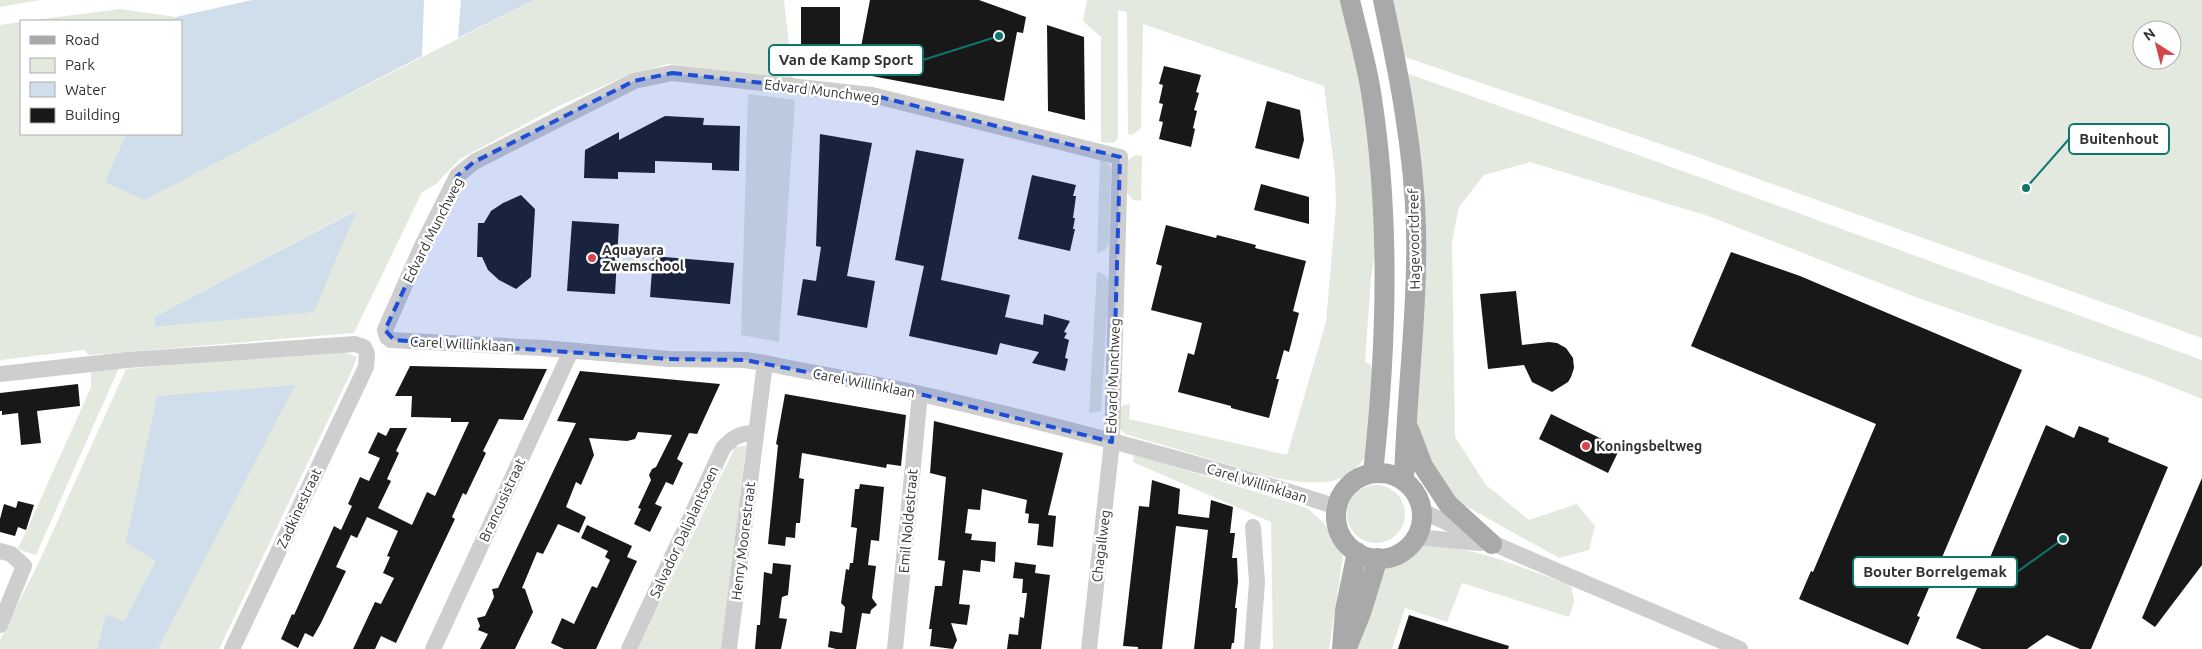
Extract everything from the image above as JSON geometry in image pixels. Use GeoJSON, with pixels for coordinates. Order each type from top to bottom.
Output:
{"type":"FeatureCollection","features":[{"type":"Feature","properties":{"kind":"main road"},"geometry":{"type":"LineString","coordinates":[[1350,0],[1371,92],[1383,199],[1385,308],[1381,399],[1373,473]]}},
{"type":"Feature","properties":{"kind":"main road","name":"Hagevoortdreef"},"geometry":{"type":"LineString","coordinates":[[1383,0],[1410,145],[1416,228],[1415,314],[1406,420],[1404,481]]}},
{"type":"Feature","properties":{"kind":"main road"},"geometry":{"type":"LineString","coordinates":[[1406,420],[1423,466],[1448,504],[1492,544]]}},
{"type":"Feature","properties":{"kind":"main road"},"geometry":{"type":"LineString","coordinates":[[1373,473],[1384,473],[1404,481],[1413,489],[1422,510],[1421,524],[1417,537],[1410,546],[1400,553],[1389,557],[1378,558],[1357,552],[1347,544],[1340,533],[1337,521],[1337,507],[1342,495],[1360,477],[1373,473]]}},
{"type":"Feature","properties":{"kind":"main road"},"geometry":{"type":"LineString","coordinates":[[1342,649],[1345,610],[1357,552]]}},
{"type":"Feature","properties":{"kind":"main road"},"geometry":{"type":"LineString","coordinates":[[1346,649],[1361,613],[1378,558]]}},
{"type":"Feature","properties":{"kind":"street","name":"Edvard Munchweg"},"geometry":{"type":"LineString","coordinates":[[385,330],[422,246],[457,176],[474,162],[634,81],[672,73],[872,95],[1120,157],[1112,442]]}},
{"type":"Feature","properties":{"kind":"street","name":"Carel Willinklaan"},"geometry":{"type":"LineString","coordinates":[[385,330],[387,337],[394,340],[543,348],[669,359],[745,360],[920,394],[1112,442],[1260,483],[1337,507]]}},
{"type":"Feature","properties":{"kind":"street","name":"Zadkinestraat"},"geometry":{"type":"LineString","coordinates":[[0,374],[127,360],[355,344],[364,346],[367,354],[366,367],[232,649]]}},
{"type":"Feature","properties":{"kind":"street","name":"Brancusistraat"},"geometry":{"type":"LineString","coordinates":[[433,649],[571,351]]}},
{"type":"Feature","properties":{"kind":"street","name":"Henry Moorestraat"},"geometry":{"type":"LineString","coordinates":[[730,649],[755,433],[765,364]]}},
{"type":"Feature","properties":{"kind":"street","name":"Emil Noldestraat"},"geometry":{"type":"LineString","coordinates":[[895,649],[920,394]]}},
{"type":"Feature","properties":{"kind":"street","name":"Salvador Daliplantsoen"},"geometry":{"type":"LineString","coordinates":[[629,649],[723,448],[732,438],[743,433],[755,433]]}},
{"type":"Feature","properties":{"kind":"street","name":"Chagallweg"},"geometry":{"type":"LineString","coordinates":[[1089,649],[1112,442]]}},
{"type":"Feature","properties":{"kind":"street"},"geometry":{"type":"LineString","coordinates":[[1422,510],[1492,544],[1573,576],[1740,649]]}},
{"type":"Feature","properties":{"kind":"street"},"geometry":{"type":"LineString","coordinates":[[1252,649],[1257,582],[1253,527]]}},
{"type":"Feature","properties":{"kind":"street"},"geometry":{"type":"LineString","coordinates":[[1417,537],[1492,544]]}},
{"type":"Feature","properties":{"kind":"street"},"geometry":{"type":"LineString","coordinates":[[0,551],[11,554],[24,566],[0,625]]}},
{"type":"Feature","properties":{"kind":"highlighted area"},"geometry":{"type":"Polygon","coordinates":[[[672,73],[872,95],[1120,157],[1112,442],[920,394],[745,360],[669,359],[394,340],[385,330],[457,176],[474,162],[634,81],[672,73]]]}},
{"type":"Feature","properties":{"kind":"green space"},"geometry":{"type":"Polygon","coordinates":[[[0,0],[40,0],[0,7],[0,0]]]}},
{"type":"Feature","properties":{"kind":"green space"},"geometry":{"type":"Polygon","coordinates":[[[534,0],[784,0],[793,79],[668,64],[623,77],[557,107],[460,159],[436,184],[422,192],[354,333],[89,355],[84,350],[0,360],[0,25],[20,22],[20,135],[126,135],[106,182],[144,199],[534,0]],[[356,210],[154,317],[155,327],[314,311],[356,210]]]}},
{"type":"Feature","properties":{"kind":"green space"},"geometry":{"type":"Polygon","coordinates":[[[1087,0],[1345,0],[1364,78],[1379,227],[1371,278],[1365,362],[1371,365],[1376,381],[1365,457],[1362,462],[1343,477],[1325,482],[1285,480],[1125,434],[1119,427],[1118,409],[1130,404],[1129,419],[1287,455],[1326,322],[1336,207],[1335,175],[1324,86],[1143,24],[1141,128],[1132,135],[1128,134],[1127,12],[1118,10],[1118,138],[1114,143],[1101,142],[1101,37],[1083,21],[1087,0]]]}},
{"type":"Feature","properties":{"kind":"green space"},"geometry":{"type":"Polygon","coordinates":[[[1392,0],[2202,0],[2202,338],[1658,143],[1402,56],[1392,0]]]}},
{"type":"Feature","properties":{"kind":"green space"},"geometry":{"type":"Polygon","coordinates":[[[120,9],[176,17],[174,20],[35,20],[120,9]]]}},
{"type":"Feature","properties":{"kind":"green space"},"geometry":{"type":"Polygon","coordinates":[[[1406,73],[1641,156],[2202,360],[2202,399],[2147,377],[1918,298],[1708,216],[1530,162],[1484,175],[1459,207],[1452,242],[1455,437],[1486,485],[1529,520],[1577,504],[1595,526],[1589,550],[1559,558],[1453,499],[1440,483],[1416,430],[1406,73]]]}},
{"type":"Feature","properties":{"kind":"green space"},"geometry":{"type":"Polygon","coordinates":[[[748,94],[795,100],[779,342],[741,335],[748,94]]]}},
{"type":"Feature","properties":{"kind":"green space"},"geometry":{"type":"Polygon","coordinates":[[[1135,155],[1142,156],[1141,201],[1133,200],[1126,192],[1127,161],[1135,155]]]}},
{"type":"Feature","properties":{"kind":"green space"},"geometry":{"type":"Polygon","coordinates":[[[1100,158],[1107,162],[1111,168],[1109,244],[1105,250],[1097,254],[1100,158]]]}},
{"type":"Feature","properties":{"kind":"green space"},"geometry":{"type":"Polygon","coordinates":[[[1097,271],[1105,275],[1109,282],[1101,411],[1089,413],[1097,271]]]}},
{"type":"Feature","properties":{"kind":"green space"},"geometry":{"type":"Polygon","coordinates":[[[345,352],[357,357],[352,370],[219,649],[158,649],[294,385],[155,560],[124,623],[106,614],[97,649],[0,649],[0,640],[39,562],[126,369],[309,353],[345,352]]]}},
{"type":"Feature","properties":{"kind":"green space"},"geometry":{"type":"Polygon","coordinates":[[[119,368],[36,555],[18,549],[91,387],[91,371],[119,368]]]}},
{"type":"Feature","properties":{"kind":"green space"},"geometry":{"type":"Polygon","coordinates":[[[746,446],[722,649],[638,649],[735,447],[746,446]]]}},
{"type":"Feature","properties":{"kind":"green space"},"geometry":{"type":"Polygon","coordinates":[[[1134,454],[1307,508],[1324,523],[1343,557],[1329,649],[1273,649],[1271,522],[1133,462],[1134,454]]]}},
{"type":"Feature","properties":{"kind":"green space"},"geometry":{"type":"Polygon","coordinates":[[[1376,485],[1392,490],[1400,498],[1405,514],[1400,530],[1392,538],[1376,543],[1360,538],[1352,530],[1347,514],[1352,498],[1360,490],[1376,485]]]}},
{"type":"Feature","properties":{"kind":"green space"},"geometry":{"type":"Polygon","coordinates":[[[1422,545],[1441,546],[1479,553],[1571,585],[1574,601],[1569,617],[1462,583],[1447,622],[1405,608],[1392,649],[1353,649],[1376,583],[1387,567],[1422,545]]]}},
{"type":"Feature","properties":{"kind":"water"},"geometry":{"type":"Polygon","coordinates":[[[252,0],[424,0],[422,56],[144,200],[105,182],[126,135],[182,135],[182,20],[174,20],[176,17],[252,0]]]}},
{"type":"Feature","properties":{"kind":"water"},"geometry":{"type":"Polygon","coordinates":[[[461,0],[534,0],[458,38],[461,0]]]}},
{"type":"Feature","properties":{"kind":"water"},"geometry":{"type":"Polygon","coordinates":[[[357,210],[314,312],[155,327],[154,317],[357,210]]]}},
{"type":"Feature","properties":{"kind":"water"},"geometry":{"type":"Polygon","coordinates":[[[295,385],[158,649],[97,649],[106,614],[124,622],[155,561],[126,542],[157,396],[295,385]]]}},
{"type":"Feature","properties":{"kind":"building"},"geometry":{"type":"Polygon","coordinates":[[[870,0],[979,0],[1026,17],[1023,33],[1017,32],[1004,101],[856,73],[870,0]]]}},
{"type":"Feature","properties":{"kind":"building"},"geometry":{"type":"Polygon","coordinates":[[[801,7],[840,7],[840,46],[801,46],[801,7]]]}},
{"type":"Feature","properties":{"kind":"building"},"geometry":{"type":"Polygon","coordinates":[[[1047,25],[1084,37],[1085,120],[1048,111],[1047,25]]]}},
{"type":"Feature","properties":{"kind":"building"},"geometry":{"type":"Polygon","coordinates":[[[1164,66],[1201,75],[1196,92],[1199,93],[1194,110],[1197,111],[1191,147],[1159,139],[1163,122],[1159,121],[1163,104],[1159,103],[1163,85],[1159,84],[1164,66]]]}},
{"type":"Feature","properties":{"kind":"building"},"geometry":{"type":"Polygon","coordinates":[[[1267,101],[1300,110],[1304,140],[1299,159],[1255,148],[1267,101]]]}},
{"type":"Feature","properties":{"kind":"building"},"geometry":{"type":"Polygon","coordinates":[[[665,116],[704,118],[703,125],[740,126],[739,171],[712,170],[712,163],[655,161],[655,173],[618,172],[618,179],[584,178],[585,150],[619,132],[619,140],[665,116]]]}},
{"type":"Feature","properties":{"kind":"building"},"geometry":{"type":"Polygon","coordinates":[[[820,134],[872,143],[847,276],[875,281],[867,328],[797,315],[803,279],[816,281],[821,247],[816,246],[820,134]]]}},
{"type":"Feature","properties":{"kind":"building"},"geometry":{"type":"Polygon","coordinates":[[[916,150],[964,159],[941,280],[1010,295],[1005,317],[1043,325],[1044,314],[1070,321],[1064,332],[1067,333],[1064,338],[1069,340],[1065,358],[1068,359],[1065,371],[1032,363],[1039,352],[1000,343],[997,355],[909,336],[924,266],[895,260],[916,150]]]}},
{"type":"Feature","properties":{"kind":"building"},"geometry":{"type":"Polygon","coordinates":[[[1032,175],[1076,185],[1073,196],[1076,196],[1073,218],[1075,218],[1073,229],[1075,229],[1070,251],[1018,239],[1032,175]]]}},
{"type":"Feature","properties":{"kind":"building"},"geometry":{"type":"Polygon","coordinates":[[[1261,184],[1309,197],[1309,224],[1254,210],[1261,184]]]}},
{"type":"Feature","properties":{"kind":"building"},"geometry":{"type":"Polygon","coordinates":[[[521,195],[535,209],[531,277],[516,289],[499,280],[488,270],[482,257],[477,257],[478,223],[484,223],[491,211],[521,195]]]}},
{"type":"Feature","properties":{"kind":"building"},"geometry":{"type":"Polygon","coordinates":[[[572,221],[619,224],[615,294],[567,291],[572,221]]]}},
{"type":"Feature","properties":{"kind":"building"},"geometry":{"type":"Polygon","coordinates":[[[1166,225],[1216,238],[1217,235],[1256,245],[1255,248],[1306,261],[1293,311],[1299,313],[1289,352],[1284,350],[1276,379],[1279,379],[1269,418],[1178,392],[1188,353],[1194,355],[1202,323],[1151,310],[1162,266],[1156,264],[1166,225]]]}},
{"type":"Feature","properties":{"kind":"building"},"geometry":{"type":"Polygon","coordinates":[[[1731,252],[1800,276],[2022,370],[1917,616],[1920,617],[1908,645],[1799,599],[1811,571],[1813,572],[1876,424],[1691,346],[1731,252]]]}},
{"type":"Feature","properties":{"kind":"building"},"geometry":{"type":"Polygon","coordinates":[[[653,256],[734,263],[730,304],[650,297],[653,256]]]}},
{"type":"Feature","properties":{"kind":"building"},"geometry":{"type":"Polygon","coordinates":[[[1516,291],[1522,345],[1557,343],[1566,348],[1573,358],[1574,368],[1568,382],[1552,392],[1532,382],[1524,365],[1488,369],[1480,294],[1516,291]]]}},
{"type":"Feature","properties":{"kind":"building"},"geometry":{"type":"Polygon","coordinates":[[[410,366],[547,369],[523,420],[499,419],[483,451],[486,453],[466,495],[463,493],[452,517],[455,519],[396,643],[381,636],[375,649],[353,649],[375,602],[381,604],[394,578],[383,573],[390,557],[387,556],[398,531],[367,517],[357,538],[351,535],[336,567],[346,571],[321,623],[313,637],[305,633],[298,648],[281,639],[292,614],[294,615],[334,526],[341,530],[352,506],[348,504],[360,477],[369,481],[380,458],[368,453],[378,432],[386,436],[390,428],[407,428],[396,451],[399,453],[387,479],[391,481],[378,508],[412,525],[427,492],[435,496],[469,422],[451,422],[451,418],[411,417],[412,396],[395,396],[410,366]]]}},
{"type":"Feature","properties":{"kind":"building"},"geometry":{"type":"Polygon","coordinates":[[[580,371],[720,384],[697,434],[689,433],[677,459],[683,463],[673,485],[666,482],[655,504],[662,507],[650,532],[634,524],[641,509],[638,508],[651,480],[649,475],[652,469],[656,467],[672,435],[638,432],[635,439],[627,441],[589,438],[594,455],[581,485],[576,482],[566,507],[586,517],[579,533],[558,524],[543,554],[537,552],[522,588],[525,589],[533,612],[515,649],[480,649],[488,634],[478,630],[480,626],[477,618],[485,616],[494,597],[492,589],[498,588],[576,423],[557,421],[580,371]]]}},
{"type":"Feature","properties":{"kind":"building"},"geometry":{"type":"Polygon","coordinates":[[[78,384],[80,406],[37,411],[41,443],[21,445],[18,413],[2,415],[2,411],[0,411],[0,393],[78,384]]]}},
{"type":"Feature","properties":{"kind":"building"},"geometry":{"type":"Polygon","coordinates":[[[785,394],[906,415],[901,466],[887,464],[886,468],[802,453],[799,478],[804,479],[800,523],[796,523],[795,538],[786,537],[785,546],[768,544],[778,445],[776,444],[785,394]]]}},
{"type":"Feature","properties":{"kind":"building"},"geometry":{"type":"Polygon","coordinates":[[[1551,414],[1620,448],[1608,473],[1539,439],[1551,414]]]}},
{"type":"Feature","properties":{"kind":"building"},"geometry":{"type":"Polygon","coordinates":[[[934,421],[1063,453],[1048,515],[1056,516],[1053,547],[1037,545],[1039,524],[1028,523],[1029,514],[1025,513],[1027,500],[982,489],[980,510],[968,509],[965,533],[972,534],[971,540],[996,542],[995,562],[981,560],[980,572],[963,570],[959,604],[970,605],[967,625],[951,623],[957,640],[953,649],[930,646],[932,629],[929,629],[935,586],[942,586],[945,561],[938,560],[946,477],[930,473],[934,421]]]}},
{"type":"Feature","properties":{"kind":"building"},"geometry":{"type":"Polygon","coordinates":[[[2046,425],[2074,438],[2079,426],[2109,438],[2108,442],[2168,467],[2091,649],[2080,649],[2047,635],[2027,649],[1982,649],[1956,638],[2046,425]]]}},
{"type":"Feature","properties":{"kind":"building"},"geometry":{"type":"Polygon","coordinates":[[[2202,478],[2202,565],[2155,627],[2142,618],[2202,478]]]}},
{"type":"Feature","properties":{"kind":"building"},"geometry":{"type":"Polygon","coordinates":[[[1152,480],[1180,489],[1178,514],[1209,518],[1211,500],[1233,507],[1230,533],[1235,533],[1232,558],[1237,558],[1238,582],[1234,643],[1232,643],[1231,649],[1194,649],[1208,530],[1176,526],[1162,649],[1138,649],[1138,647],[1123,646],[1139,506],[1149,507],[1152,480]]]}},
{"type":"Feature","properties":{"kind":"building"},"geometry":{"type":"Polygon","coordinates":[[[860,484],[884,487],[879,541],[871,540],[868,565],[876,566],[872,598],[877,605],[871,610],[870,614],[862,613],[856,649],[836,649],[828,647],[830,631],[842,633],[845,607],[841,603],[846,569],[849,570],[850,563],[853,563],[857,528],[851,527],[855,489],[859,489],[860,484]]]}},
{"type":"Feature","properties":{"kind":"building"},"geometry":{"type":"Polygon","coordinates":[[[18,501],[34,505],[26,530],[18,527],[15,536],[0,532],[0,519],[4,504],[16,508],[18,501]]]}},
{"type":"Feature","properties":{"kind":"building"},"geometry":{"type":"Polygon","coordinates":[[[587,525],[632,546],[627,557],[637,561],[596,649],[564,649],[551,643],[562,618],[574,624],[592,586],[597,588],[610,560],[605,557],[608,551],[581,538],[587,525]]]}},
{"type":"Feature","properties":{"kind":"building"},"geometry":{"type":"Polygon","coordinates":[[[1015,562],[1036,565],[1035,573],[1050,575],[1041,649],[1007,649],[1009,634],[1018,635],[1020,617],[1024,618],[1027,593],[1022,593],[1023,579],[1013,578],[1015,562]]]}},
{"type":"Feature","properties":{"kind":"building"},"geometry":{"type":"Polygon","coordinates":[[[773,563],[791,565],[788,595],[782,597],[779,618],[787,619],[781,649],[755,649],[757,625],[760,625],[764,572],[772,574],[773,563]]]}},
{"type":"Feature","properties":{"kind":"building"},"geometry":{"type":"Polygon","coordinates":[[[1409,615],[1509,646],[1508,649],[1398,649],[1409,615]]]}},
{"type":"Feature","properties":{"kind":"place","name":"Van de Kamp Sport"},"geometry":{"type":"Point","coordinates":[999,36]}},
{"type":"Feature","properties":{"kind":"place","name":"Buitenhout"},"geometry":{"type":"Point","coordinates":[2026,188]}},
{"type":"Feature","properties":{"kind":"place","name":"Aquayara Zwemschool"},"geometry":{"type":"Point","coordinates":[592,258]}},
{"type":"Feature","properties":{"kind":"place","name":"Koningsbeltweg"},"geometry":{"type":"Point","coordinates":[1586,446]}},
{"type":"Feature","properties":{"kind":"place","name":"Bouter Borrelgemak"},"geometry":{"type":"Point","coordinates":[2063,539]}}]}
